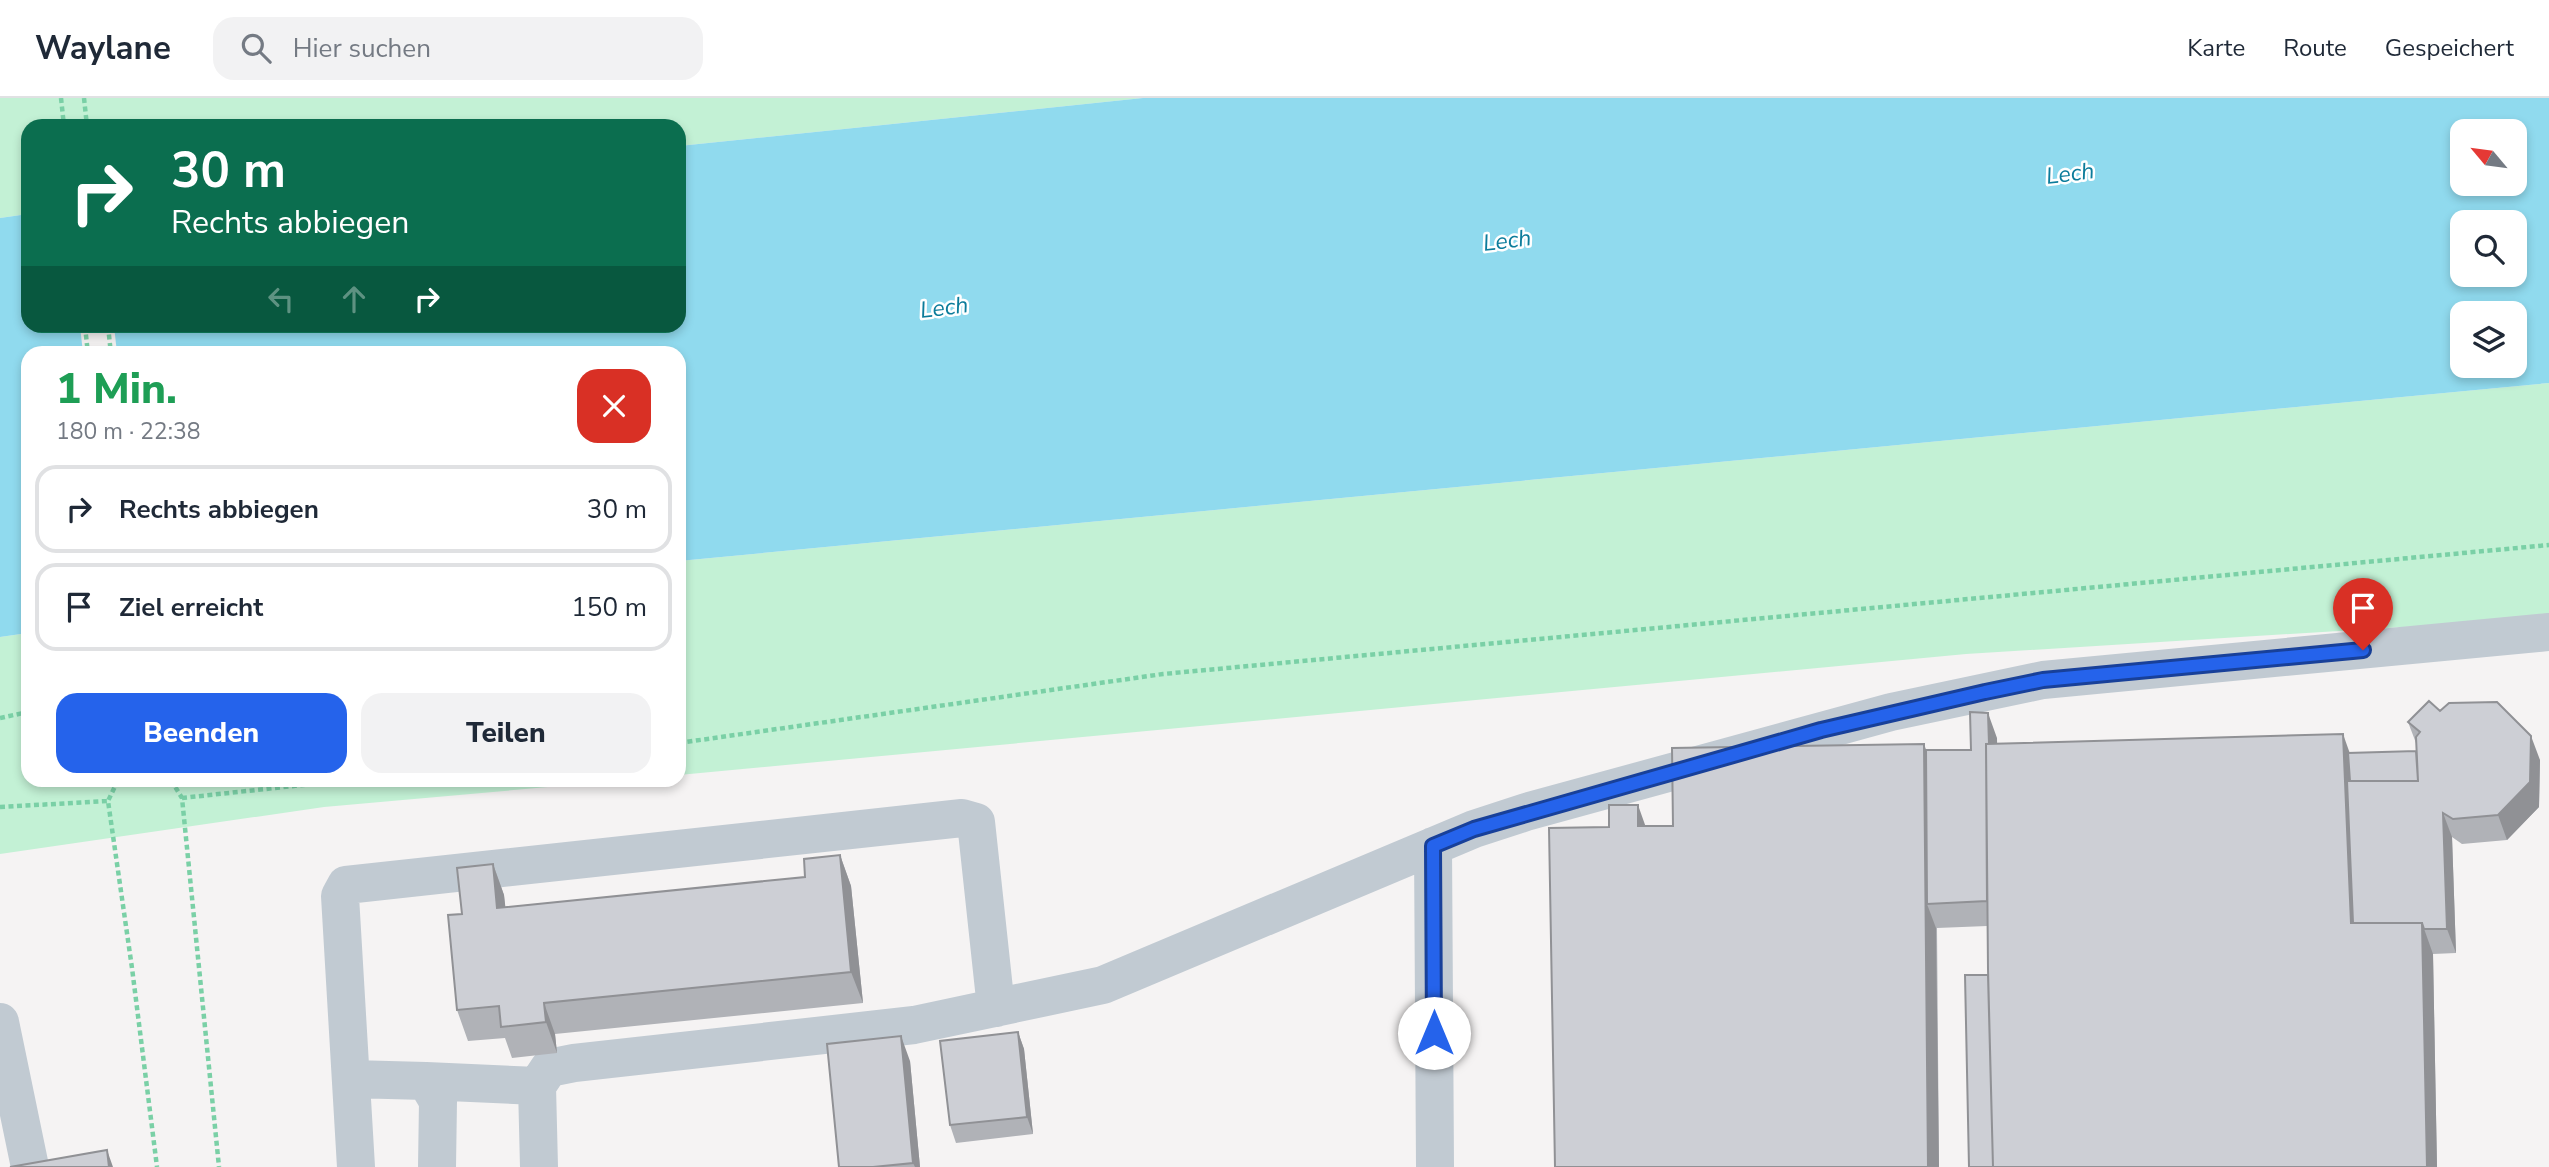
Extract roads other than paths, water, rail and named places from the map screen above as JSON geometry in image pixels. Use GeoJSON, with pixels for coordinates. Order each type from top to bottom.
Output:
{"type":"FeatureCollection","features":[{"type":"Feature","properties":{"kind":"lane"},"geometry":{"type":"LineString","coordinates":[[539,1167],[537,1086],[549,1068],[914,1025],[1103,985],[1433,846],[1526,812],[1821,730],[2007,687],[2057,679],[2549,632]]}},
{"type":"Feature","properties":{"kind":"lane"},"geometry":{"type":"LineString","coordinates":[[356,1167],[340,896],[346,885],[962,818],[976,822],[996,1008]]}},
{"type":"Feature","properties":{"kind":"lane"},"geometry":{"type":"LineString","coordinates":[[1433,846],[1435,1167]]}},
{"type":"Feature","properties":{"kind":"lane"},"geometry":{"type":"LineString","coordinates":[[0,1022],[30,1167]]}},
{"type":"Feature","properties":{"kind":"lane"},"geometry":{"type":"LineString","coordinates":[[351,1079],[537,1086]]}},
{"type":"Feature","properties":{"kind":"lane"},"geometry":{"type":"LineString","coordinates":[[426,1081],[438,1101],[437,1167]]}},
{"type":"Feature","properties":{"kind":"water","name":"Lech"},"geometry":{"type":"Polygon","coordinates":[[[1143,98],[2549,98],[2549,383],[686,560],[686,346],[21,346],[21,634],[0,637],[0,218],[21,215],[21,333],[686,333],[686,145],[1143,98]]]}}]}
